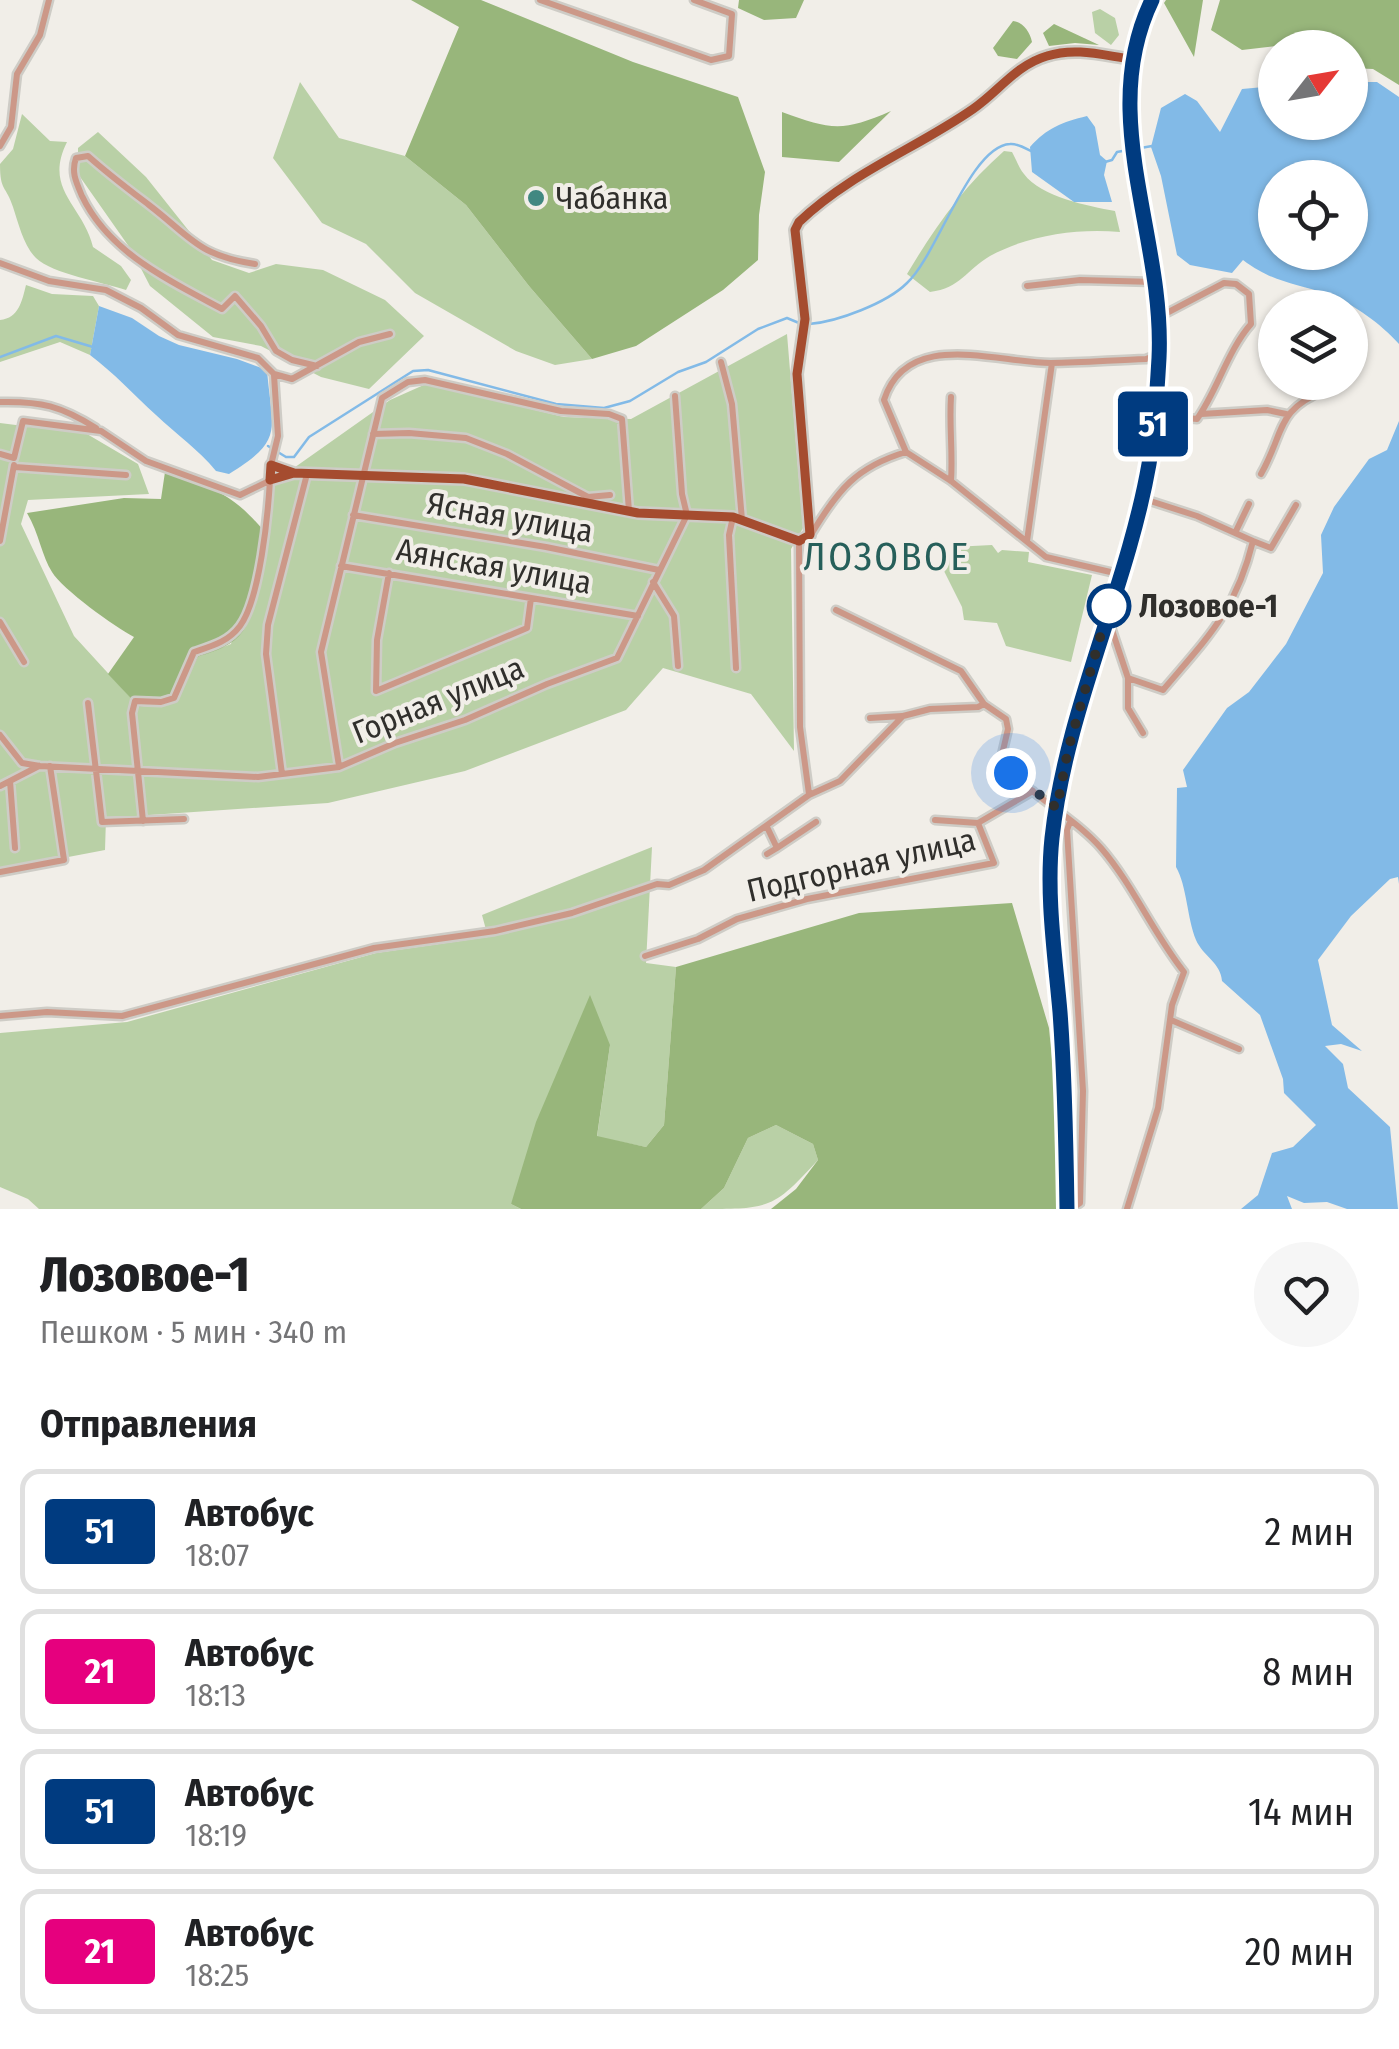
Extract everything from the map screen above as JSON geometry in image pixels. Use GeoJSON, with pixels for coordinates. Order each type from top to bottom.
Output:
{"type":"FeatureCollection","features":[{"type":"Feature","properties":{"kind":"main road"},"geometry":{"type":"LineString","coordinates":[[1069,1209],[1065,1084],[1050,884],[1052,837],[1068,750],[1149,462],[1159,354],[1158,318],[1128,105],[1130,60],[1152,0]]}},
{"type":"Feature","properties":{"kind":"main road"},"geometry":{"type":"LineString","coordinates":[[1106,55],[1126,53],[1136,41]]}},
{"type":"Feature","properties":{"kind":"main road"},"geometry":{"type":"LineString","coordinates":[[294,472],[270,480],[271,465],[308,474],[464,480],[591,501],[629,512],[737,519],[799,541],[810,535],[797,374],[806,319],[794,230],[810,211],[890,156],[972,110],[1030,63],[1069,51],[1130,60]]}},
{"type":"Feature","properties":{"kind":"main road"},"geometry":{"type":"LineString","coordinates":[[1106,55],[1120,62],[1129,80]]}},
{"type":"Feature","properties":{"kind":"street"},"geometry":{"type":"LineString","coordinates":[[0,146],[10,126],[17,74],[36,44],[49,0]]}},
{"type":"Feature","properties":{"kind":"street"},"geometry":{"type":"LineString","coordinates":[[540,0],[711,60],[729,56],[732,14],[694,0]]}},
{"type":"Feature","properties":{"kind":"street"},"geometry":{"type":"LineString","coordinates":[[255,264],[222,259],[198,247],[88,156],[76,158],[74,174],[84,200],[102,227],[130,255],[222,309],[234,296],[261,326],[276,351],[292,360],[318,366]]}},
{"type":"Feature","properties":{"kind":"street"},"geometry":{"type":"LineString","coordinates":[[0,263],[49,281],[106,290],[142,308],[178,335],[258,358],[274,374],[292,380],[359,342],[390,334]]}},
{"type":"Feature","properties":{"kind":"street"},"geometry":{"type":"LineString","coordinates":[[1027,286],[1080,280],[1155,282]]}},
{"type":"Feature","properties":{"kind":"street"},"geometry":{"type":"LineString","coordinates":[[1158,318],[1224,283],[1236,284],[1249,294],[1251,324],[1243,332],[1201,414],[1197,419],[1168,416]]}},
{"type":"Feature","properties":{"kind":"street"},"geometry":{"type":"LineString","coordinates":[[1119,574],[1046,557],[951,481],[906,452],[884,400],[898,372],[909,363],[976,354],[1052,362],[1146,359],[1159,354]]}},
{"type":"Feature","properties":{"kind":"street"},"geometry":{"type":"LineString","coordinates":[[721,362],[732,404],[737,519],[729,534],[736,668]]}},
{"type":"Feature","properties":{"kind":"street"},"geometry":{"type":"LineString","coordinates":[[1027,541],[1052,362]]}},
{"type":"Feature","properties":{"kind":"street"},"geometry":{"type":"LineString","coordinates":[[271,465],[276,448],[274,374]]}},
{"type":"Feature","properties":{"kind":"street"},"geometry":{"type":"LineString","coordinates":[[339,766],[321,652],[382,398],[408,382],[426,380],[561,411],[609,414],[622,420],[629,512]]}},
{"type":"Feature","properties":{"kind":"street"},"geometry":{"type":"LineString","coordinates":[[675,396],[687,515]]}},
{"type":"Feature","properties":{"kind":"street"},"geometry":{"type":"LineString","coordinates":[[951,481],[953,454],[948,431],[952,397]]}},
{"type":"Feature","properties":{"kind":"street"},"geometry":{"type":"LineString","coordinates":[[1260,474],[1273,453],[1286,414],[1302,400]]}},
{"type":"Feature","properties":{"kind":"street"},"geometry":{"type":"LineString","coordinates":[[0,402],[37,401],[52,405],[146,461],[240,494],[270,480],[267,522],[242,624],[225,641],[194,652],[174,698],[135,701],[132,713],[143,821]]}},
{"type":"Feature","properties":{"kind":"street"},"geometry":{"type":"LineString","coordinates":[[1201,414],[1267,410],[1286,414]]}},
{"type":"Feature","properties":{"kind":"street"},"geometry":{"type":"LineString","coordinates":[[0,541],[22,421],[101,431]]}},
{"type":"Feature","properties":{"kind":"street"},"geometry":{"type":"LineString","coordinates":[[373,434],[466,438],[508,454],[591,501],[610,495]]}},
{"type":"Feature","properties":{"kind":"street"},"geometry":{"type":"LineString","coordinates":[[810,535],[851,477],[906,452]]}},
{"type":"Feature","properties":{"kind":"street"},"geometry":{"type":"LineString","coordinates":[[0,454],[14,462],[126,475]]}},
{"type":"Feature","properties":{"kind":"street"},"geometry":{"type":"LineString","coordinates":[[282,774],[266,654],[268,625],[308,474]]}},
{"type":"Feature","properties":{"kind":"street"},"geometry":{"type":"LineString","coordinates":[[1141,498],[1236,531],[1271,548],[1296,505]]}},
{"type":"Feature","properties":{"kind":"street"},"geometry":{"type":"LineString","coordinates":[[1236,531],[1249,504]]}},
{"type":"Feature","properties":{"kind":"street","name":"Горная улица"},"geometry":{"type":"LineString","coordinates":[[138,770],[227,776],[339,766],[616,658],[628,642],[687,515]]}},
{"type":"Feature","properties":{"kind":"street","name":"Ясная улица"},"geometry":{"type":"LineString","coordinates":[[353,516],[546,547],[659,570]]}},
{"type":"Feature","properties":{"kind":"street"},"geometry":{"type":"LineString","coordinates":[[799,541],[800,727],[809,796]]}},
{"type":"Feature","properties":{"kind":"street"},"geometry":{"type":"LineString","coordinates":[[1128,678],[1163,690],[1196,656],[1233,598],[1253,541]]}},
{"type":"Feature","properties":{"kind":"street","name":"Аянская улица"},"geometry":{"type":"LineString","coordinates":[[341,566],[638,616]]}},
{"type":"Feature","properties":{"kind":"street"},"geometry":{"type":"LineString","coordinates":[[389,573],[376,640],[376,691],[527,628],[531,598]]}},
{"type":"Feature","properties":{"kind":"street"},"geometry":{"type":"LineString","coordinates":[[653,582],[674,616],[678,666]]}},
{"type":"Feature","properties":{"kind":"street"},"geometry":{"type":"LineString","coordinates":[[836,610],[961,671],[984,704],[1006,719],[1001,759],[1011,773],[1101,848],[1184,972],[1176,990],[1158,1108],[1127,1209]]}},
{"type":"Feature","properties":{"kind":"street"},"geometry":{"type":"LineString","coordinates":[[0,622],[24,662]]}},
{"type":"Feature","properties":{"kind":"street"},"geometry":{"type":"LineString","coordinates":[[1104,624],[1112,630],[1128,678],[1128,708],[1143,734]]}},
{"type":"Feature","properties":{"kind":"street"},"geometry":{"type":"LineString","coordinates":[[88,703],[102,822],[184,818]]}},
{"type":"Feature","properties":{"kind":"street"},"geometry":{"type":"LineString","coordinates":[[870,718],[984,704]]}},
{"type":"Feature","properties":{"kind":"street"},"geometry":{"type":"LineString","coordinates":[[0,1016],[46,1012],[122,1016],[374,948],[496,931],[572,913],[657,884],[669,886],[704,870],[809,796],[840,780],[904,716]]}},
{"type":"Feature","properties":{"kind":"street"},"geometry":{"type":"LineString","coordinates":[[0,735],[22,763],[138,770]]}},
{"type":"Feature","properties":{"kind":"street"},"geometry":{"type":"LineString","coordinates":[[0,786],[40,766]]}},
{"type":"Feature","properties":{"kind":"street"},"geometry":{"type":"LineString","coordinates":[[0,872],[64,860],[50,766]]}},
{"type":"Feature","properties":{"kind":"street"},"geometry":{"type":"LineString","coordinates":[[10,781],[15,848]]}},
{"type":"Feature","properties":{"kind":"street","name":"Подгорная улица"},"geometry":{"type":"LineString","coordinates":[[935,820],[978,822],[1034,791]]}},
{"type":"Feature","properties":{"kind":"street"},"geometry":{"type":"LineString","coordinates":[[767,854],[816,822]]}},
{"type":"Feature","properties":{"kind":"street","name":"Подгорная улица"},"geometry":{"type":"LineString","coordinates":[[645,956],[698,938],[737,919],[808,899],[994,862],[978,822]]}},
{"type":"Feature","properties":{"kind":"street"},"geometry":{"type":"LineString","coordinates":[[1069,1209],[1080,1202],[1082,1091],[1067,830],[1070,822]]}},
{"type":"Feature","properties":{"kind":"street"},"geometry":{"type":"LineString","coordinates":[[767,828],[776,848]]}},
{"type":"Feature","properties":{"kind":"street"},"geometry":{"type":"LineString","coordinates":[[1171,1020],[1238,1049]]}},
{"type":"Feature","properties":{"kind":"green space"},"geometry":{"type":"Polygon","coordinates":[[[411,0],[481,0],[633,62],[738,97],[765,172],[758,260],[723,290],[636,346],[592,359],[466,205],[405,156],[459,27],[411,0]]]}},
{"type":"Feature","properties":{"kind":"green space"},"geometry":{"type":"Polygon","coordinates":[[[739,0],[804,0],[796,18],[764,20],[738,8],[739,0]]]}},
{"type":"Feature","properties":{"kind":"green space"},"geometry":{"type":"Polygon","coordinates":[[[1203,0],[1194,57],[1164,3],[1203,0]]]}},
{"type":"Feature","properties":{"kind":"green space"},"geometry":{"type":"Polygon","coordinates":[[[1220,0],[1399,0],[1399,85],[1368,69],[1368,30],[1258,30],[1258,48],[1242,50],[1211,30],[1220,0]]]}},
{"type":"Feature","properties":{"kind":"green space"},"geometry":{"type":"Polygon","coordinates":[[[1100,9],[1115,18],[1119,35],[1111,45],[1095,33],[1092,12],[1100,9]]]}},
{"type":"Feature","properties":{"kind":"green space"},"geometry":{"type":"Polygon","coordinates":[[[1013,21],[1026,28],[1032,42],[1017,59],[998,56],[993,48],[1013,21]]]}},
{"type":"Feature","properties":{"kind":"green space"},"geometry":{"type":"Polygon","coordinates":[[[1054,24],[1099,45],[1049,46],[1043,33],[1054,24]]]}},
{"type":"Feature","properties":{"kind":"green space"},"geometry":{"type":"Polygon","coordinates":[[[300,82],[339,138],[405,156],[466,205],[592,359],[555,365],[516,351],[415,293],[366,244],[322,223],[273,158],[300,82]]]}},
{"type":"Feature","properties":{"kind":"green space"},"geometry":{"type":"Polygon","coordinates":[[[891,111],[839,162],[782,157],[782,112],[837,126],[861,123],[891,111]]]}},
{"type":"Feature","properties":{"kind":"green space"},"geometry":{"type":"Polygon","coordinates":[[[22,114],[50,141],[67,142],[61,159],[62,185],[93,247],[121,266],[131,280],[126,290],[54,269],[28,248],[0,173],[0,164],[13,149],[22,114]]]}},
{"type":"Feature","properties":{"kind":"green space"},"geometry":{"type":"Polygon","coordinates":[[[98,132],[146,177],[212,260],[249,273],[276,264],[323,270],[385,300],[424,336],[369,389],[321,377],[261,346],[213,337],[150,286],[132,251],[78,174],[78,148],[98,132]]]}},
{"type":"Feature","properties":{"kind":"green space"},"geometry":{"type":"Polygon","coordinates":[[[1004,151],[1012,152],[1024,174],[1042,189],[1115,211],[1120,232],[1070,232],[1020,243],[990,256],[949,287],[930,292],[907,274],[951,208],[1004,151]]]}},
{"type":"Feature","properties":{"kind":"green space"},"geometry":{"type":"Polygon","coordinates":[[[26,285],[52,294],[93,296],[99,306],[90,355],[60,342],[0,362],[0,320],[16,312],[26,285]]]}},
{"type":"Feature","properties":{"kind":"green space"},"geometry":{"type":"Polygon","coordinates":[[[787,334],[803,528],[791,549],[794,751],[751,694],[663,668],[626,710],[465,771],[328,803],[106,818],[105,850],[0,870],[0,423],[87,434],[138,464],[149,494],[28,500],[21,524],[74,636],[139,707],[177,702],[198,657],[231,644],[274,482],[390,400],[426,384],[564,417],[631,419],[787,334]]]}},
{"type":"Feature","properties":{"kind":"green space"},"geometry":{"type":"Polygon","coordinates":[[[165,472],[220,493],[252,517],[264,531],[260,577],[254,609],[240,635],[198,657],[177,702],[139,707],[108,674],[134,637],[58,579],[27,513],[124,498],[161,499],[165,472]]]}},
{"type":"Feature","properties":{"kind":"green space"},"geometry":{"type":"Polygon","coordinates":[[[992,545],[998,553],[1029,552],[1028,562],[1092,575],[1071,662],[1006,646],[997,623],[964,620],[962,607],[943,569],[953,547],[992,545]]]}},
{"type":"Feature","properties":{"kind":"green space"},"geometry":{"type":"Polygon","coordinates":[[[652,847],[646,963],[676,967],[664,1125],[646,1147],[597,1137],[610,1045],[511,1204],[521,1209],[39,1209],[28,1199],[0,1187],[0,1033],[127,1022],[376,953],[488,937],[482,915],[652,847]]]}},
{"type":"Feature","properties":{"kind":"green space"},"geometry":{"type":"Polygon","coordinates":[[[1012,903],[1049,1028],[1058,1121],[1058,1209],[771,1209],[796,1189],[818,1160],[813,1144],[776,1125],[748,1138],[724,1188],[701,1209],[521,1209],[511,1204],[536,1122],[590,995],[610,1045],[597,1136],[646,1147],[664,1125],[676,967],[859,913],[1012,903]]]}},
{"type":"Feature","properties":{"kind":"green space"},"geometry":{"type":"Polygon","coordinates":[[[776,1125],[813,1144],[818,1160],[769,1203],[701,1209],[724,1188],[748,1138],[776,1125]]]}},
{"type":"Feature","properties":{"kind":"water"},"geometry":{"type":"Polygon","coordinates":[[[1368,82],[1377,82],[1399,97],[1399,344],[1368,317],[1368,290],[1313,290],[1258,270],[1368,270],[1368,160],[1258,160],[1258,270],[1243,260],[1232,273],[1190,265],[1177,255],[1151,147],[1161,108],[1185,94],[1197,101],[1220,132],[1242,89],[1258,88],[1258,140],[1368,140],[1368,82]]]}},
{"type":"Feature","properties":{"kind":"water"},"geometry":{"type":"Polygon","coordinates":[[[1087,116],[1095,127],[1100,155],[1107,161],[1104,175],[1112,202],[1074,202],[1032,172],[1030,147],[1036,140],[1056,127],[1087,116]]]}},
{"type":"Feature","properties":{"kind":"water"},"geometry":{"type":"Polygon","coordinates":[[[99,306],[132,318],[179,345],[267,370],[271,432],[259,452],[229,474],[216,471],[90,355],[99,306]]]}},
{"type":"Feature","properties":{"kind":"water"},"geometry":{"type":"Polygon","coordinates":[[[1399,421],[1399,884],[1398,877],[1390,879],[1351,916],[1318,960],[1332,1025],[1362,1051],[1341,1044],[1325,1046],[1343,1064],[1348,1088],[1390,1127],[1398,1209],[1347,1209],[1327,1202],[1304,1203],[1287,1196],[1292,1209],[1241,1209],[1258,1195],[1272,1153],[1293,1147],[1316,1125],[1284,1093],[1283,1079],[1260,1015],[1222,981],[1218,969],[1196,940],[1176,867],[1177,788],[1187,787],[1183,770],[1227,708],[1249,692],[1286,644],[1323,573],[1321,535],[1334,507],[1369,459],[1387,450],[1399,421]]]}},
{"type":"Feature","properties":{"kind":"waterway"},"geometry":{"type":"LineString","coordinates":[[809,324],[861,310],[907,283],[981,163],[995,149],[1010,144],[1031,151]]}},
{"type":"Feature","properties":{"kind":"waterway"},"geometry":{"type":"LineString","coordinates":[[1135,149],[1152,146]]}},
{"type":"Feature","properties":{"kind":"waterway"},"geometry":{"type":"LineString","coordinates":[[1105,162],[1117,152],[1128,150]]}},
{"type":"Feature","properties":{"kind":"waterway"},"geometry":{"type":"LineString","coordinates":[[268,446],[286,457],[294,457],[309,437],[413,371],[428,370],[556,404],[604,408],[630,401],[678,372],[706,362],[758,329],[787,318],[799,323]]}},
{"type":"Feature","properties":{"kind":"waterway"},"geometry":{"type":"LineString","coordinates":[[0,357],[56,336],[93,347]]}},
{"type":"Feature","properties":{"kind":"bus line","name":"51"},"geometry":{"type":"LineString","coordinates":[[1067,1209],[1065,1084],[1050,884],[1052,837],[1068,750],[1149,462],[1159,354],[1158,318],[1128,105],[1130,60],[1152,0]]}},
{"type":"Feature","properties":{"kind":"place","name":"Чабанка"},"geometry":{"type":"Point","coordinates":[536,198]}},
{"type":"Feature","properties":{"kind":"place","name":"Лозовое-1"},"geometry":{"type":"Point","coordinates":[1109,606]}},
{"type":"Feature","properties":{"kind":"district","name":"ЛОЗОВОЕ"},"geometry":{"type":"Point","coordinates":[887,557]}},
{"type":"Feature","properties":{"kind":"route"},"geometry":{"type":"LineString","coordinates":[[1011,773],[1057,808],[1068,750],[1109,606]]}}]}
